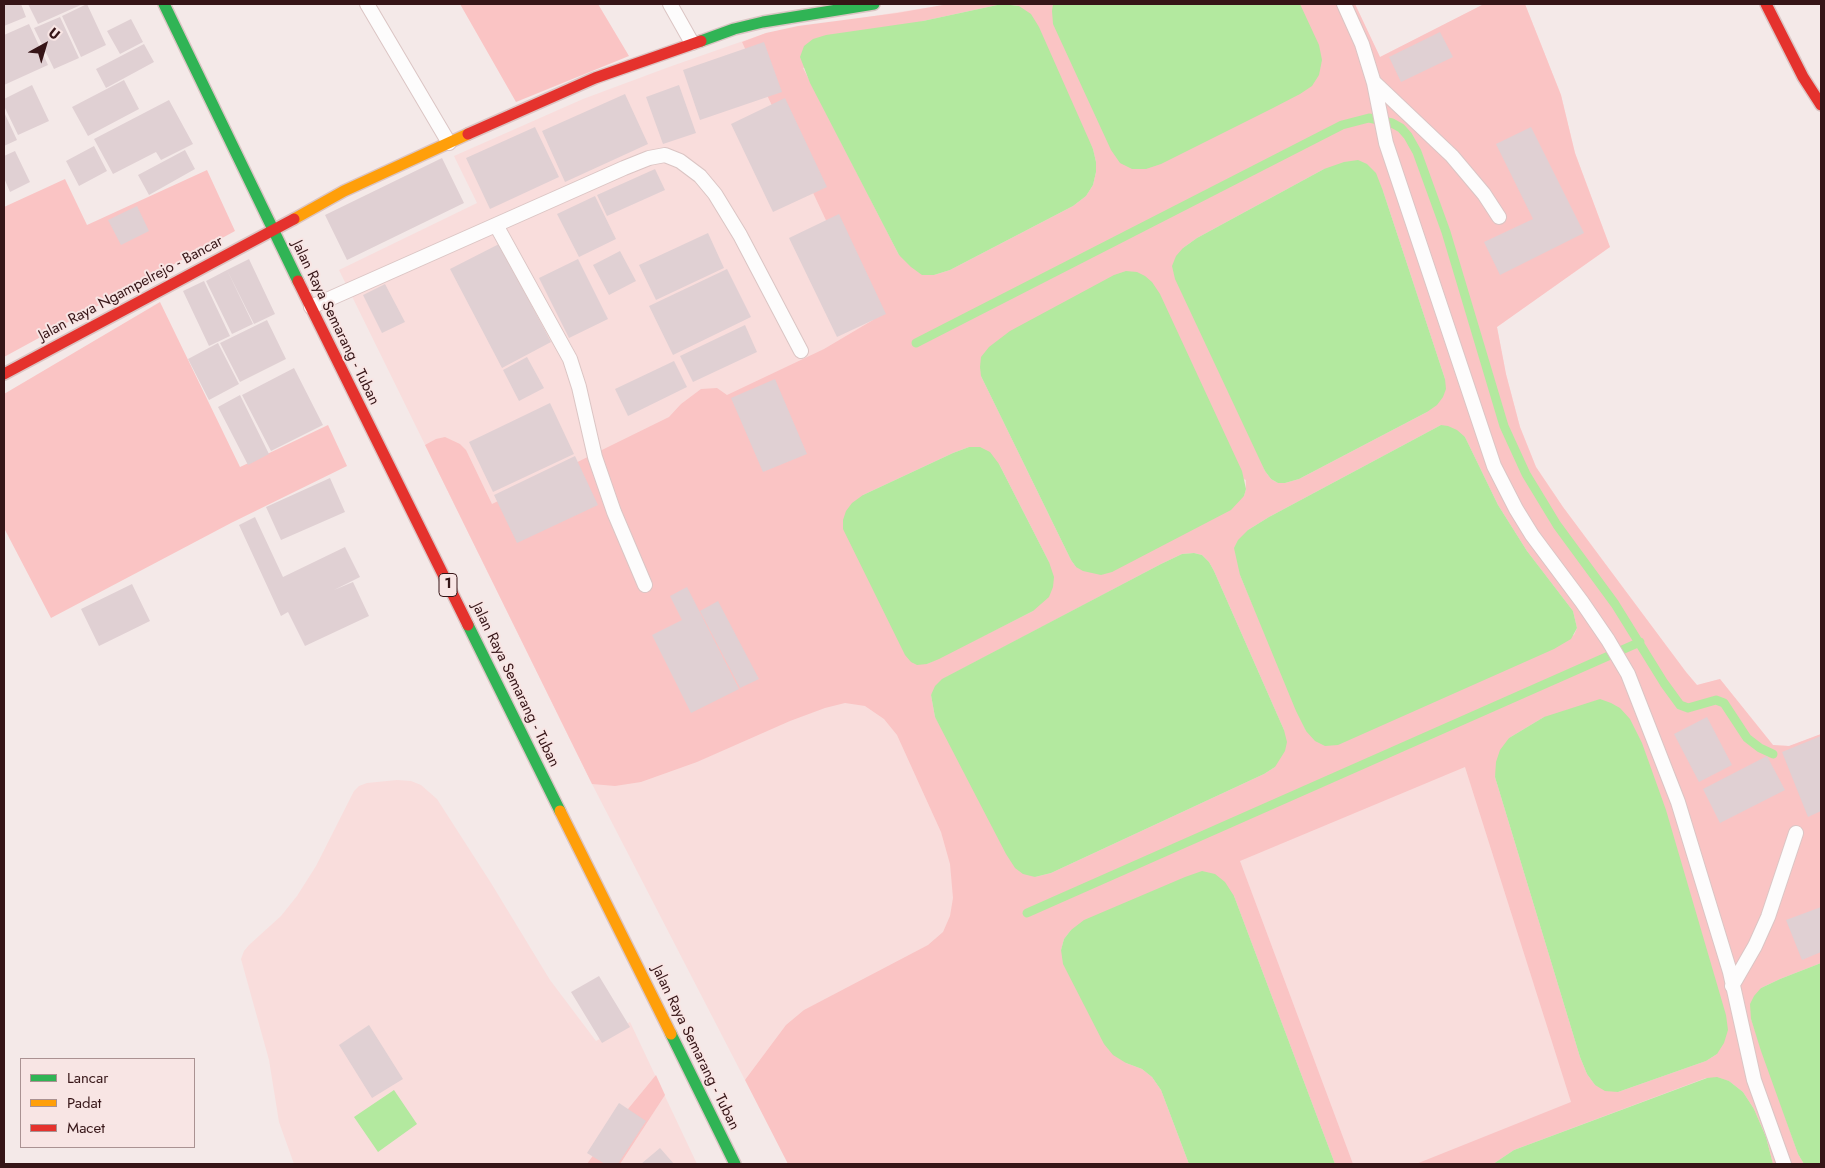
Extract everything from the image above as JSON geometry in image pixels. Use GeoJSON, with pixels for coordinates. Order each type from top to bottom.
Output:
{"type":"FeatureCollection","features":[{"type":"Feature","properties":{"kind":"main road","name":"Jalan Raya Semarang - Tuban"},"geometry":{"type":"LineString","coordinates":[[164,4],[273,231],[735,1164]]}},
{"type":"Feature","properties":{"kind":"main road","name":"Jalan Raya Ngampelrejo - Bancar"},"geometry":{"type":"LineString","coordinates":[[4,374],[273,231],[344,191],[594,78],[734,29],[764,22],[874,4]]}},
{"type":"Feature","properties":{"kind":"main road"},"geometry":{"type":"LineString","coordinates":[[1766,4],[1803,77],[1821,105]]}},
{"type":"Feature","properties":{"kind":"lane"},"geometry":{"type":"LineString","coordinates":[[367,4],[449,143]]}},
{"type":"Feature","properties":{"kind":"lane"},"geometry":{"type":"LineString","coordinates":[[670,4],[692,43]]}},
{"type":"Feature","properties":{"kind":"lane"},"geometry":{"type":"LineString","coordinates":[[1344,4],[1362,44],[1404,199],[1494,466],[1532,535],[1582,602],[1628,674],[1678,802],[1727,962],[1754,1080],[1784,1164]]}},
{"type":"Feature","properties":{"kind":"lane"},"geometry":{"type":"LineString","coordinates":[[1374,83],[1452,156],[1484,194],[1499,217]]}},
{"type":"Feature","properties":{"kind":"lane"},"geometry":{"type":"LineString","coordinates":[[311,307],[649,158],[665,155],[680,161],[700,176],[715,194],[740,235],[801,351]]}},
{"type":"Feature","properties":{"kind":"lane"},"geometry":{"type":"LineString","coordinates":[[496,225],[570,359],[579,386],[595,457],[614,512],[645,585]]}},
{"type":"Feature","properties":{"kind":"lane"},"geometry":{"type":"LineString","coordinates":[[1732,986],[1755,946],[1768,917],[1796,833]]}},
{"type":"Feature","properties":{"kind":"shaded area"},"geometry":{"type":"Polygon","coordinates":[[[460,4],[598,4],[629,56],[516,102],[460,4]]]}},
{"type":"Feature","properties":{"kind":"shaded area"},"geometry":{"type":"Polygon","coordinates":[[[949,4],[1355,4],[1380,57],[1484,4],[1525,4],[1561,95],[1575,153],[1610,247],[1497,327],[1506,374],[1520,427],[1536,467],[1563,507],[1697,685],[1720,679],[1773,745],[1789,746],[1821,734],[1821,1164],[1161,1164],[1027,913],[745,1080],[592,784],[339,270],[477,203],[454,156],[583,99],[766,33],[949,4]]]}},
{"type":"Feature","properties":{"kind":"shaded area"},"geometry":{"type":"Polygon","coordinates":[[[949,4],[1002,4],[923,21],[803,68],[899,255],[934,275],[950,270],[1073,206],[1086,196],[1093,185],[1096,162],[1093,149],[1019,6],[1010,4],[1355,4],[1380,57],[1484,4],[1525,4],[1561,95],[1575,153],[1610,247],[1497,327],[1506,374],[1520,427],[1536,467],[1563,507],[1697,685],[1720,679],[1773,745],[1789,746],[1821,734],[1821,963],[1761,988],[1751,1019],[1798,1154],[1804,1164],[1773,1164],[1766,1137],[1754,1109],[1743,1092],[1729,1081],[1706,1078],[1514,1150],[1493,1164],[1416,1164],[1571,1102],[1465,767],[1240,861],[1353,1164],[1335,1164],[1234,896],[1071,930],[1064,939],[1061,950],[1126,1063],[1142,1069],[1152,1077],[1161,1090],[1189,1164],[788,1164],[745,1080],[786,1025],[804,1010],[928,945],[943,932],[950,916],[953,898],[950,864],[941,832],[897,735],[884,719],[865,706],[845,703],[790,721],[697,762],[641,782],[615,786],[592,784],[425,445],[445,437],[460,444],[466,450],[492,504],[669,417],[681,404],[701,389],[717,388],[727,395],[824,349],[873,320],[742,42],[766,33],[798,26],[949,4]],[[1324,169],[1197,238],[1183,248],[1265,471],[1271,479],[1278,483],[1285,483],[1299,479],[1427,412],[1445,379],[1383,191],[1324,169]],[[981,376],[1071,560],[1076,567],[1244,496],[1246,480],[981,376]],[[1441,425],[1248,530],[1240,575],[1306,731],[1574,635],[1577,628],[1573,611],[1527,551],[1498,505],[1465,437],[1441,425]],[[969,447],[863,495],[927,664],[1033,611],[1049,562],[999,464],[969,447]],[[1194,553],[1182,554],[943,679],[931,695],[935,717],[1035,877],[1051,873],[1264,774],[1275,767],[1284,730],[1209,562],[1202,555],[1194,553]],[[1544,717],[1509,738],[1495,777],[1580,1057],[1587,1074],[1595,1085],[1618,1092],[1706,1061],[1717,1054],[1544,717]]]}},
{"type":"Feature","properties":{"kind":"shaded area"},"geometry":{"type":"Polygon","coordinates":[[[1002,4],[1019,6],[1031,14],[1039,27],[1093,149],[1096,172],[1093,185],[1086,196],[1073,206],[950,270],[934,275],[922,275],[899,255],[810,83],[800,57],[804,46],[813,39],[826,35],[923,21],[1002,4]]]}},
{"type":"Feature","properties":{"kind":"shaded area"},"geometry":{"type":"Polygon","coordinates":[[[1053,4],[1300,4],[1319,45],[1322,60],[1319,75],[1312,86],[1273,108],[1161,164],[1146,169],[1132,169],[1120,163],[1111,150],[1053,24],[1053,4]]]}},
{"type":"Feature","properties":{"kind":"shaded area"},"geometry":{"type":"Polygon","coordinates":[[[1358,160],[1367,164],[1376,173],[1383,191],[1445,379],[1446,389],[1437,405],[1427,412],[1299,479],[1278,483],[1271,479],[1265,471],[1175,279],[1172,266],[1176,256],[1183,248],[1197,238],[1324,169],[1344,162],[1358,160]]]}},
{"type":"Feature","properties":{"kind":"shaded area"},"geometry":{"type":"Polygon","coordinates":[[[207,170],[235,231],[4,357],[4,207],[65,179],[87,225],[207,170]]]}},
{"type":"Feature","properties":{"kind":"shaded area"},"geometry":{"type":"Polygon","coordinates":[[[1126,271],[1137,272],[1145,276],[1152,282],[1160,294],[1242,471],[1246,489],[1244,496],[1231,510],[1112,572],[1101,575],[1083,571],[1076,567],[1071,560],[981,376],[980,367],[981,357],[989,347],[1010,331],[1114,275],[1126,271]]]}},
{"type":"Feature","properties":{"kind":"shaded area"},"geometry":{"type":"Polygon","coordinates":[[[160,302],[240,467],[328,425],[347,466],[231,523],[51,618],[4,528],[4,394],[160,302]]]}},
{"type":"Feature","properties":{"kind":"shaded area"},"geometry":{"type":"Polygon","coordinates":[[[1441,425],[1457,430],[1465,437],[1498,505],[1527,551],[1573,611],[1577,628],[1571,639],[1554,649],[1338,745],[1325,746],[1315,741],[1306,731],[1296,711],[1240,575],[1234,548],[1238,540],[1248,530],[1269,517],[1441,425]]]}},
{"type":"Feature","properties":{"kind":"shaded area"},"geometry":{"type":"Polygon","coordinates":[[[969,447],[980,447],[990,452],[999,464],[1049,562],[1054,577],[1053,587],[1049,597],[1033,611],[939,659],[927,664],[917,665],[911,662],[905,655],[843,529],[843,520],[846,511],[852,503],[863,495],[969,447]]]}},
{"type":"Feature","properties":{"kind":"shaded area"},"geometry":{"type":"Polygon","coordinates":[[[1194,553],[1202,555],[1214,571],[1284,730],[1287,742],[1285,751],[1275,767],[1264,774],[1051,873],[1035,877],[1023,874],[1015,868],[1006,854],[935,717],[931,695],[935,686],[942,679],[1161,564],[1182,554],[1194,553]]]}},
{"type":"Feature","properties":{"kind":"shaded area"},"geometry":{"type":"Polygon","coordinates":[[[1600,699],[1620,708],[1630,719],[1642,743],[1666,810],[1726,1015],[1728,1030],[1724,1043],[1717,1054],[1706,1061],[1618,1092],[1605,1091],[1595,1085],[1587,1074],[1580,1057],[1495,777],[1496,762],[1500,750],[1509,738],[1544,717],[1600,699]]]}},
{"type":"Feature","properties":{"kind":"shaded area"},"geometry":{"type":"Polygon","coordinates":[[[397,780],[411,781],[421,785],[437,799],[550,980],[596,1041],[630,1022],[697,1164],[294,1164],[279,1122],[269,1060],[241,959],[249,945],[281,916],[297,896],[316,866],[354,791],[359,786],[367,783],[397,780]]]}},
{"type":"Feature","properties":{"kind":"shaded area"},"geometry":{"type":"Polygon","coordinates":[[[1202,871],[1215,874],[1225,882],[1234,896],[1335,1164],[1189,1164],[1161,1090],[1152,1077],[1142,1069],[1126,1063],[1113,1055],[1104,1044],[1063,964],[1061,950],[1064,939],[1071,930],[1084,920],[1202,871]]]}},
{"type":"Feature","properties":{"kind":"shaded area"},"geometry":{"type":"Polygon","coordinates":[[[1821,963],[1821,1164],[1804,1164],[1798,1154],[1761,1051],[1751,1019],[1750,1004],[1761,988],[1821,963]]]}},
{"type":"Feature","properties":{"kind":"shaded area"},"geometry":{"type":"Polygon","coordinates":[[[656,1075],[665,1095],[620,1164],[587,1164],[614,1126],[656,1075]]]}},
{"type":"Feature","properties":{"kind":"shaded area"},"geometry":{"type":"Polygon","coordinates":[[[1717,1077],[1729,1081],[1743,1092],[1754,1109],[1766,1137],[1773,1164],[1493,1164],[1514,1150],[1707,1078],[1717,1077]]]}},
{"type":"Feature","properties":{"kind":"shaded area"},"geometry":{"type":"Polygon","coordinates":[[[394,1090],[417,1124],[378,1152],[354,1117],[394,1090]]]}},
{"type":"Feature","properties":{"kind":"building"},"geometry":{"type":"Polygon","coordinates":[[[4,4],[21,4],[26,17],[4,26],[4,4]]]}},
{"type":"Feature","properties":{"kind":"building"},"geometry":{"type":"Polygon","coordinates":[[[28,4],[83,4],[38,24],[28,4]]]}},
{"type":"Feature","properties":{"kind":"building"},"geometry":{"type":"Polygon","coordinates":[[[87,4],[106,45],[81,57],[62,16],[87,4]]]}},
{"type":"Feature","properties":{"kind":"building"},"geometry":{"type":"Polygon","coordinates":[[[60,17],[79,58],[54,69],[34,28],[60,17]]]}},
{"type":"Feature","properties":{"kind":"building"},"geometry":{"type":"Polygon","coordinates":[[[131,19],[143,42],[120,54],[107,31],[131,19]]]}},
{"type":"Feature","properties":{"kind":"building"},"geometry":{"type":"Polygon","coordinates":[[[29,24],[48,65],[4,85],[4,35],[29,24]]]}},
{"type":"Feature","properties":{"kind":"building"},"geometry":{"type":"Polygon","coordinates":[[[1440,32],[1453,57],[1401,82],[1389,57],[1440,32]]]}},
{"type":"Feature","properties":{"kind":"building"},"geometry":{"type":"Polygon","coordinates":[[[764,42],[782,92],[700,120],[683,70],[764,42]]]}},
{"type":"Feature","properties":{"kind":"building"},"geometry":{"type":"Polygon","coordinates":[[[144,44],[154,62],[106,88],[96,69],[144,44]]]}},
{"type":"Feature","properties":{"kind":"building"},"geometry":{"type":"Polygon","coordinates":[[[124,80],[139,109],[88,136],[72,107],[124,80]]]}},
{"type":"Feature","properties":{"kind":"building"},"geometry":{"type":"Polygon","coordinates":[[[32,85],[49,121],[18,135],[4,106],[4,99],[32,85]]]}},
{"type":"Feature","properties":{"kind":"building"},"geometry":{"type":"Polygon","coordinates":[[[679,85],[696,133],[663,144],[646,97],[679,85]]]}},
{"type":"Feature","properties":{"kind":"building"},"geometry":{"type":"Polygon","coordinates":[[[625,94],[648,144],[565,182],[542,131],[625,94]]]}},
{"type":"Feature","properties":{"kind":"building"},"geometry":{"type":"Polygon","coordinates":[[[785,98],[827,187],[773,212],[731,124],[785,98]]]}},
{"type":"Feature","properties":{"kind":"building"},"geometry":{"type":"Polygon","coordinates":[[[169,100],[193,144],[161,160],[156,152],[113,174],[94,139],[169,100]]]}},
{"type":"Feature","properties":{"kind":"building"},"geometry":{"type":"Polygon","coordinates":[[[4,112],[17,140],[4,146],[4,112]]]}},
{"type":"Feature","properties":{"kind":"building"},"geometry":{"type":"Polygon","coordinates":[[[535,127],[559,177],[490,209],[466,158],[535,127]]]}},
{"type":"Feature","properties":{"kind":"building"},"geometry":{"type":"Polygon","coordinates":[[[1531,127],[1584,233],[1500,275],[1484,242],[1533,219],[1496,144],[1531,127]]]}},
{"type":"Feature","properties":{"kind":"building"},"geometry":{"type":"Polygon","coordinates":[[[94,146],[107,171],[79,186],[66,161],[94,146]]]}},
{"type":"Feature","properties":{"kind":"building"},"geometry":{"type":"Polygon","coordinates":[[[185,150],[195,169],[149,195],[138,175],[185,150]]]}},
{"type":"Feature","properties":{"kind":"building"},"geometry":{"type":"Polygon","coordinates":[[[15,151],[30,182],[10,192],[4,178],[4,156],[15,151]]]}},
{"type":"Feature","properties":{"kind":"building"},"geometry":{"type":"Polygon","coordinates":[[[442,158],[464,203],[347,260],[325,215],[442,158]]]}},
{"type":"Feature","properties":{"kind":"building"},"geometry":{"type":"Polygon","coordinates":[[[655,169],[665,190],[607,216],[597,195],[655,169]]]}},
{"type":"Feature","properties":{"kind":"building"},"geometry":{"type":"Polygon","coordinates":[[[595,196],[616,239],[579,257],[557,214],[595,196]]]}},
{"type":"Feature","properties":{"kind":"building"},"geometry":{"type":"Polygon","coordinates":[[[137,206],[149,231],[121,245],[108,220],[137,206]]]}},
{"type":"Feature","properties":{"kind":"building"},"geometry":{"type":"Polygon","coordinates":[[[839,214],[886,314],[837,337],[789,238],[839,214]]]}},
{"type":"Feature","properties":{"kind":"building"},"geometry":{"type":"Polygon","coordinates":[[[708,233],[724,268],[656,300],[639,265],[708,233]]]}},
{"type":"Feature","properties":{"kind":"building"},"geometry":{"type":"Polygon","coordinates":[[[499,244],[551,342],[502,368],[450,269],[499,244]]]}},
{"type":"Feature","properties":{"kind":"building"},"geometry":{"type":"Polygon","coordinates":[[[620,251],[636,281],[609,295],[593,265],[620,251]]]}},
{"type":"Feature","properties":{"kind":"building"},"geometry":{"type":"Polygon","coordinates":[[[249,259],[275,314],[254,324],[227,270],[249,259]]]}},
{"type":"Feature","properties":{"kind":"building"},"geometry":{"type":"Polygon","coordinates":[[[578,259],[608,319],[569,338],[539,278],[578,259]]]}},
{"type":"Feature","properties":{"kind":"building"},"geometry":{"type":"Polygon","coordinates":[[[727,269],[751,317],[673,355],[649,306],[727,269]]]}},
{"type":"Feature","properties":{"kind":"building"},"geometry":{"type":"Polygon","coordinates":[[[227,270],[253,324],[232,334],[206,281],[227,270]]]}},
{"type":"Feature","properties":{"kind":"building"},"geometry":{"type":"Polygon","coordinates":[[[204,281],[230,336],[209,346],[183,291],[204,281]]]}},
{"type":"Feature","properties":{"kind":"building"},"geometry":{"type":"Polygon","coordinates":[[[385,284],[405,322],[382,333],[363,295],[385,284]]]}},
{"type":"Feature","properties":{"kind":"building"},"geometry":{"type":"Polygon","coordinates":[[[267,320],[286,359],[240,382],[220,343],[267,320]]]}},
{"type":"Feature","properties":{"kind":"building"},"geometry":{"type":"Polygon","coordinates":[[[745,325],[757,352],[693,382],[680,356],[745,325]]]}},
{"type":"Feature","properties":{"kind":"building"},"geometry":{"type":"Polygon","coordinates":[[[218,343],[239,384],[209,400],[188,359],[218,343]]]}},
{"type":"Feature","properties":{"kind":"building"},"geometry":{"type":"Polygon","coordinates":[[[527,357],[544,388],[519,401],[503,370],[527,357]]]}},
{"type":"Feature","properties":{"kind":"building"},"geometry":{"type":"Polygon","coordinates":[[[674,361],[687,387],[628,416],[615,389],[674,361]]]}},
{"type":"Feature","properties":{"kind":"building"},"geometry":{"type":"Polygon","coordinates":[[[294,368],[323,425],[271,451],[242,395],[294,368]]]}},
{"type":"Feature","properties":{"kind":"building"},"geometry":{"type":"Polygon","coordinates":[[[775,379],[807,454],[763,472],[731,398],[775,379]]]}},
{"type":"Feature","properties":{"kind":"building"},"geometry":{"type":"Polygon","coordinates":[[[240,395],[269,454],[248,465],[218,407],[240,395]]]}},
{"type":"Feature","properties":{"kind":"building"},"geometry":{"type":"Polygon","coordinates":[[[550,403],[574,454],[493,492],[469,442],[550,403]]]}},
{"type":"Feature","properties":{"kind":"building"},"geometry":{"type":"Polygon","coordinates":[[[575,456],[598,505],[517,543],[494,495],[575,456]]]}},
{"type":"Feature","properties":{"kind":"building"},"geometry":{"type":"Polygon","coordinates":[[[330,478],[345,512],[281,540],[266,507],[330,478]]]}},
{"type":"Feature","properties":{"kind":"building"},"geometry":{"type":"Polygon","coordinates":[[[255,517],[283,577],[345,547],[360,577],[334,590],[353,582],[369,616],[305,646],[288,612],[281,616],[239,525],[255,517]]]}},
{"type":"Feature","properties":{"kind":"building"},"geometry":{"type":"Polygon","coordinates":[[[132,584],[150,621],[99,646],[81,609],[132,584]]]}},
{"type":"Feature","properties":{"kind":"building"},"geometry":{"type":"Polygon","coordinates":[[[687,587],[739,689],[691,713],[652,635],[682,620],[670,596],[687,587]]]}},
{"type":"Feature","properties":{"kind":"building"},"geometry":{"type":"Polygon","coordinates":[[[718,601],[759,679],[740,688],[700,611],[718,601]]]}},
{"type":"Feature","properties":{"kind":"building"},"geometry":{"type":"Polygon","coordinates":[[[1707,717],[1732,765],[1699,782],[1674,734],[1707,717]]]}},
{"type":"Feature","properties":{"kind":"building"},"geometry":{"type":"Polygon","coordinates":[[[1821,736],[1821,811],[1808,817],[1782,752],[1821,736]]]}},
{"type":"Feature","properties":{"kind":"building"},"geometry":{"type":"Polygon","coordinates":[[[1767,756],[1785,790],[1720,823],[1703,789],[1767,756]]]}},
{"type":"Feature","properties":{"kind":"building"},"geometry":{"type":"Polygon","coordinates":[[[1821,907],[1821,952],[1802,960],[1786,920],[1821,907]]]}},
{"type":"Feature","properties":{"kind":"building"},"geometry":{"type":"Polygon","coordinates":[[[599,976],[630,1027],[602,1043],[571,992],[599,976]]]}},
{"type":"Feature","properties":{"kind":"building"},"geometry":{"type":"Polygon","coordinates":[[[369,1025],[403,1079],[372,1098],[339,1045],[369,1025]]]}},
{"type":"Feature","properties":{"kind":"building"},"geometry":{"type":"Polygon","coordinates":[[[619,1103],[646,1121],[618,1164],[605,1164],[587,1153],[619,1103]]]}},
{"type":"Feature","properties":{"kind":"building"},"geometry":{"type":"Polygon","coordinates":[[[660,1148],[674,1164],[641,1164],[660,1148]]]}},
{"type":"Feature","properties":{"kind":"waterway"},"geometry":{"type":"LineString","coordinates":[[916,343],[1342,125],[1369,118],[1392,123],[1401,128],[1408,136],[1417,152],[1446,232],[1504,426],[1526,474],[1557,525],[1615,604],[1664,683],[1680,705],[1688,708],[1716,700],[1724,703],[1747,738],[1760,748],[1773,754]]}},
{"type":"Feature","properties":{"kind":"waterway"},"geometry":{"type":"LineString","coordinates":[[1027,913],[1640,642]]}},
{"type":"Feature","properties":{"kind":"traffic: fast"},"geometry":{"type":"LineString","coordinates":[[164,4],[298,281]]}},
{"type":"Feature","properties":{"kind":"traffic: fast"},"geometry":{"type":"LineString","coordinates":[[701,41],[734,29],[763,22],[874,4]]}},
{"type":"Feature","properties":{"kind":"traffic: fast"},"geometry":{"type":"LineString","coordinates":[[468,625],[560,811]]}},
{"type":"Feature","properties":{"kind":"traffic: fast"},"geometry":{"type":"LineString","coordinates":[[671,1034],[735,1164]]}},
{"type":"Feature","properties":{"kind":"traffic: slow"},"geometry":{"type":"LineString","coordinates":[[294,219],[344,191],[468,134]]}},
{"type":"Feature","properties":{"kind":"traffic: slow"},"geometry":{"type":"LineString","coordinates":[[560,811],[671,1034]]}},
{"type":"Feature","properties":{"kind":"traffic: jam"},"geometry":{"type":"LineString","coordinates":[[1766,4],[1803,77],[1821,105]]}},
{"type":"Feature","properties":{"kind":"traffic: jam"},"geometry":{"type":"LineString","coordinates":[[468,134],[595,78],[701,41]]}},
{"type":"Feature","properties":{"kind":"traffic: jam"},"geometry":{"type":"LineString","coordinates":[[4,374],[294,219]]}},
{"type":"Feature","properties":{"kind":"traffic: jam"},"geometry":{"type":"LineString","coordinates":[[298,281],[468,625]]}}]}
